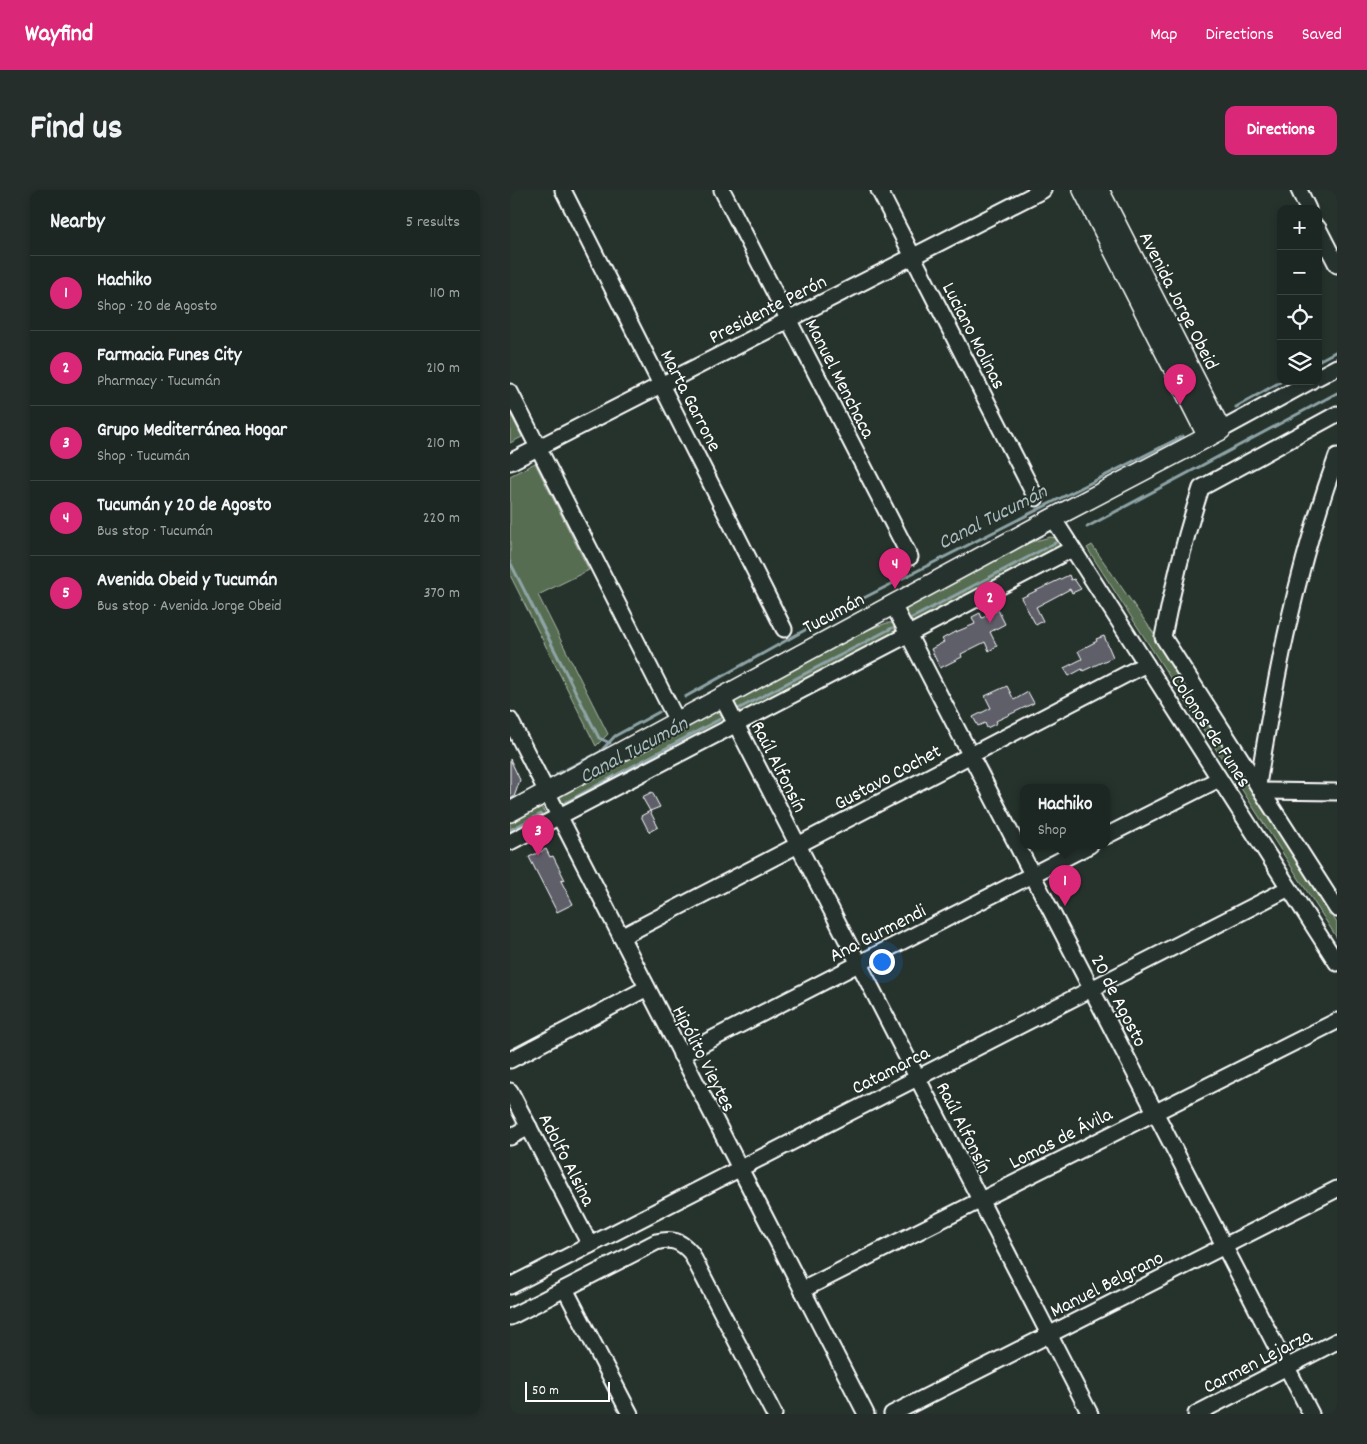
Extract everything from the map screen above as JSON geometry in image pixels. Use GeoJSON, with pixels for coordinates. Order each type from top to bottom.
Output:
{"type":"FeatureCollection","features":[{"type":"Feature","properties":{"kind":"main road","name":"Avenida Jorge Obeid"},"geometry":{"type":"LineString","coordinates":[[1083,190],[1215,434]]}},
{"type":"Feature","properties":{"kind":"main road","name":"Avenida Jorge Obeid"},"geometry":{"type":"LineString","coordinates":[[1099,190],[1215,434]]}},
{"type":"Feature","properties":{"kind":"main road","name":"Tucumán"},"geometry":{"type":"LineString","coordinates":[[510,812],[1053,518],[1215,434]]}},
{"type":"Feature","properties":{"kind":"street","name":"Marta Garrone"},"geometry":{"type":"LineString","coordinates":[[563,190],[784,629]]}},
{"type":"Feature","properties":{"kind":"street","name":"Manuel Menchaca"},"geometry":{"type":"LineString","coordinates":[[722,190],[910,557]]}},
{"type":"Feature","properties":{"kind":"street","name":"Luciano Molinas"},"geometry":{"type":"LineString","coordinates":[[879,190],[1036,498]]}},
{"type":"Feature","properties":{"kind":"street","name":"Presidente Perón"},"geometry":{"type":"LineString","coordinates":[[510,462],[1043,190]]}},
{"type":"Feature","properties":{"kind":"street"},"geometry":{"type":"LineString","coordinates":[[1299,190],[1306,205]]}},
{"type":"Feature","properties":{"kind":"street"},"geometry":{"type":"LineString","coordinates":[[1322,236],[1337,265]]}},
{"type":"Feature","properties":{"kind":"street"},"geometry":{"type":"LineString","coordinates":[[1322,375],[1337,367]]}},
{"type":"Feature","properties":{"kind":"street","name":"Tucumán"},"geometry":{"type":"LineString","coordinates":[[1215,434],[1304,385]]}},
{"type":"Feature","properties":{"kind":"street"},"geometry":{"type":"LineString","coordinates":[[510,392],[677,721]]}},
{"type":"Feature","properties":{"kind":"street"},"geometry":{"type":"LineString","coordinates":[[1337,414],[1201,488],[1174,584],[1163,637],[1337,908]]}},
{"type":"Feature","properties":{"kind":"street"},"geometry":{"type":"LineString","coordinates":[[1260,788],[1272,696],[1304,556],[1337,456]]}},
{"type":"Feature","properties":{"kind":"street","name":"Colonos de Funes"},"geometry":{"type":"LineString","coordinates":[[1053,518],[1337,963]]}},
{"type":"Feature","properties":{"kind":"street"},"geometry":{"type":"LineString","coordinates":[[510,842],[1072,549]]}},
{"type":"Feature","properties":{"kind":"street","name":"20 de Agosto"},"geometry":{"type":"LineString","coordinates":[[894,605],[1311,1414]]}},
{"type":"Feature","properties":{"kind":"street","name":"Gustavo Cochet"},"geometry":{"type":"LineString","coordinates":[[621,937],[1146,664]]}},
{"type":"Feature","properties":{"kind":"street","name":"Raúl Alfonsín"},"geometry":{"type":"LineString","coordinates":[[722,697],[1090,1414]]}},
{"type":"Feature","properties":{"kind":"street","name":"Hipólito Vieytes"},"geometry":{"type":"LineString","coordinates":[[510,720],[866,1414]]}},
{"type":"Feature","properties":{"kind":"street"},"geometry":{"type":"LineString","coordinates":[[1110,834],[1219,778]]}},
{"type":"Feature","properties":{"kind":"street"},"geometry":{"type":"LineString","coordinates":[[1260,788],[1337,792]]}},
{"type":"Feature","properties":{"kind":"street","name":"Ana Gurmendi"},"geometry":{"type":"LineString","coordinates":[[681,1055],[1082,849]]}},
{"type":"Feature","properties":{"kind":"street","name":"Catamarca"},"geometry":{"type":"LineString","coordinates":[[510,1286],[1289,888]]}},
{"type":"Feature","properties":{"kind":"street"},"geometry":{"type":"LineString","coordinates":[[510,1060],[647,988]]}},
{"type":"Feature","properties":{"kind":"street","name":"Lomas de Ávila"},"geometry":{"type":"LineString","coordinates":[[802,1290],[1337,1021]]}},
{"type":"Feature","properties":{"kind":"street","name":"Adolfo Alsina"},"geometry":{"type":"LineString","coordinates":[[510,1091],[590,1246]]}},
{"type":"Feature","properties":{"kind":"street"},"geometry":{"type":"LineString","coordinates":[[510,1137],[529,1127]]}},
{"type":"Feature","properties":{"kind":"street","name":"Manuel Belgrano"},"geometry":{"type":"LineString","coordinates":[[892,1414],[1337,1189]]}},
{"type":"Feature","properties":{"kind":"street"},"geometry":{"type":"LineString","coordinates":[[510,1317],[656,1242],[677,1241],[685,1245],[691,1254],[774,1414]]}},
{"type":"Feature","properties":{"kind":"street"},"geometry":{"type":"LineString","coordinates":[[565,1289],[630,1414]]}},
{"type":"Feature","properties":{"kind":"street","name":"Carmen Lejarza"},"geometry":{"type":"LineString","coordinates":[[1196,1414],[1337,1341]]}},
{"type":"Feature","properties":{"kind":"green space"},"geometry":{"type":"Polygon","coordinates":[[[510,413],[522,437],[510,443],[510,413]]]}},
{"type":"Feature","properties":{"kind":"green space"},"geometry":{"type":"Polygon","coordinates":[[[535,463],[589,570],[538,595],[608,734],[596,746],[510,575],[510,476],[535,463]]]}},
{"type":"Feature","properties":{"kind":"green space"},"geometry":{"type":"Polygon","coordinates":[[[1050,537],[1057,538],[1061,542],[1061,546],[1055,552],[949,604],[917,624],[910,624],[904,616],[904,610],[908,604],[1020,545],[1050,537]]]}},
{"type":"Feature","properties":{"kind":"green space"},"geometry":{"type":"Polygon","coordinates":[[[1092,545],[1166,651],[1230,758],[1337,923],[1337,938],[1087,548],[1092,545]]]}},
{"type":"Feature","properties":{"kind":"green space"},"geometry":{"type":"Polygon","coordinates":[[[892,623],[897,627],[898,632],[738,717],[731,702],[858,633],[892,623]]]}},
{"type":"Feature","properties":{"kind":"green space"},"geometry":{"type":"Polygon","coordinates":[[[714,711],[721,713],[724,719],[721,727],[562,809],[555,797],[714,711]]]}},
{"type":"Feature","properties":{"kind":"green space"},"geometry":{"type":"Polygon","coordinates":[[[537,806],[542,808],[547,815],[510,837],[510,821],[537,806]]]}},
{"type":"Feature","properties":{"kind":"building"},"geometry":{"type":"Polygon","coordinates":[[[1069,575],[1071,580],[1074,579],[1081,589],[1072,593],[1070,589],[1036,607],[1043,621],[1036,625],[1021,598],[1069,575]]]}},
{"type":"Feature","properties":{"kind":"building"},"geometry":{"type":"Polygon","coordinates":[[[998,610],[1005,624],[990,632],[997,646],[989,651],[985,642],[961,654],[962,657],[940,668],[931,649],[944,642],[942,639],[975,624],[972,617],[980,613],[982,618],[998,610]]]}},
{"type":"Feature","properties":{"kind":"building"},"geometry":{"type":"Polygon","coordinates":[[[1104,636],[1113,657],[1069,676],[1064,668],[1082,659],[1078,651],[1104,636]]]}},
{"type":"Feature","properties":{"kind":"building"},"geometry":{"type":"Polygon","coordinates":[[[1007,686],[1014,700],[1028,692],[1034,703],[996,721],[997,723],[987,728],[985,723],[978,726],[973,717],[991,708],[985,696],[1007,686]]]}},
{"type":"Feature","properties":{"kind":"building"},"geometry":{"type":"Polygon","coordinates":[[[510,759],[520,780],[514,797],[510,799],[510,759]]]}},
{"type":"Feature","properties":{"kind":"building"},"geometry":{"type":"Polygon","coordinates":[[[652,792],[660,807],[650,811],[642,797],[652,792]]]}},
{"type":"Feature","properties":{"kind":"building"},"geometry":{"type":"Polygon","coordinates":[[[650,811],[658,827],[649,832],[641,816],[650,811]]]}},
{"type":"Feature","properties":{"kind":"building"},"geometry":{"type":"Polygon","coordinates":[[[546,849],[550,857],[553,856],[565,880],[561,881],[573,904],[557,912],[529,857],[546,849]]]}},
{"type":"Feature","properties":{"kind":"waterway","name":"Canal Tucumán"},"geometry":{"type":"LineString","coordinates":[[1322,359],[1337,351]]}},
{"type":"Feature","properties":{"kind":"waterway","name":"Canal Tucumán"},"geometry":{"type":"LineString","coordinates":[[1236,407],[1277,384]]}},
{"type":"Feature","properties":{"kind":"waterway","name":"Canal Tucumán"},"geometry":{"type":"LineString","coordinates":[[1087,527],[1337,393]]}},
{"type":"Feature","properties":{"kind":"waterway","name":"Canal Tucumán"},"geometry":{"type":"LineString","coordinates":[[685,697],[848,606],[1183,436]]}},
{"type":"Feature","properties":{"kind":"waterway","name":"Canal Tucumán"},"geometry":{"type":"LineString","coordinates":[[910,619],[1055,543]]}},
{"type":"Feature","properties":{"kind":"waterway"},"geometry":{"type":"LineString","coordinates":[[510,562],[599,738],[610,743]]}},
{"type":"Feature","properties":{"kind":"waterway","name":"Canal Tucumán"},"geometry":{"type":"LineString","coordinates":[[738,709],[892,628]]}},
{"type":"Feature","properties":{"kind":"waterway","name":"Canal Tucumán"},"geometry":{"type":"LineString","coordinates":[[557,774],[600,752],[615,736],[659,712]]}},
{"type":"Feature","properties":{"kind":"waterway","name":"Canal Tucumán"},"geometry":{"type":"LineString","coordinates":[[561,805],[720,719]]}},
{"type":"Feature","properties":{"kind":"waterway","name":"Canal Tucumán"},"geometry":{"type":"LineString","coordinates":[[510,830],[541,814]]}},
{"type":"Feature","properties":{"kind":"place","name":"Avenida Obeid y Tucumán"},"geometry":{"type":"Point","coordinates":[1180,405]}},
{"type":"Feature","properties":{"kind":"place","name":"Tucumán y 20 de Agosto"},"geometry":{"type":"Point","coordinates":[895,589]}},
{"type":"Feature","properties":{"kind":"place","name":"Farmacia Funes City"},"geometry":{"type":"Point","coordinates":[990,623]}},
{"type":"Feature","properties":{"kind":"place","name":"Grupo Mediterránea Hogar"},"geometry":{"type":"Point","coordinates":[538,856]}},
{"type":"Feature","properties":{"kind":"place","name":"Hachiko"},"geometry":{"type":"Point","coordinates":[1065,906]}}]}
